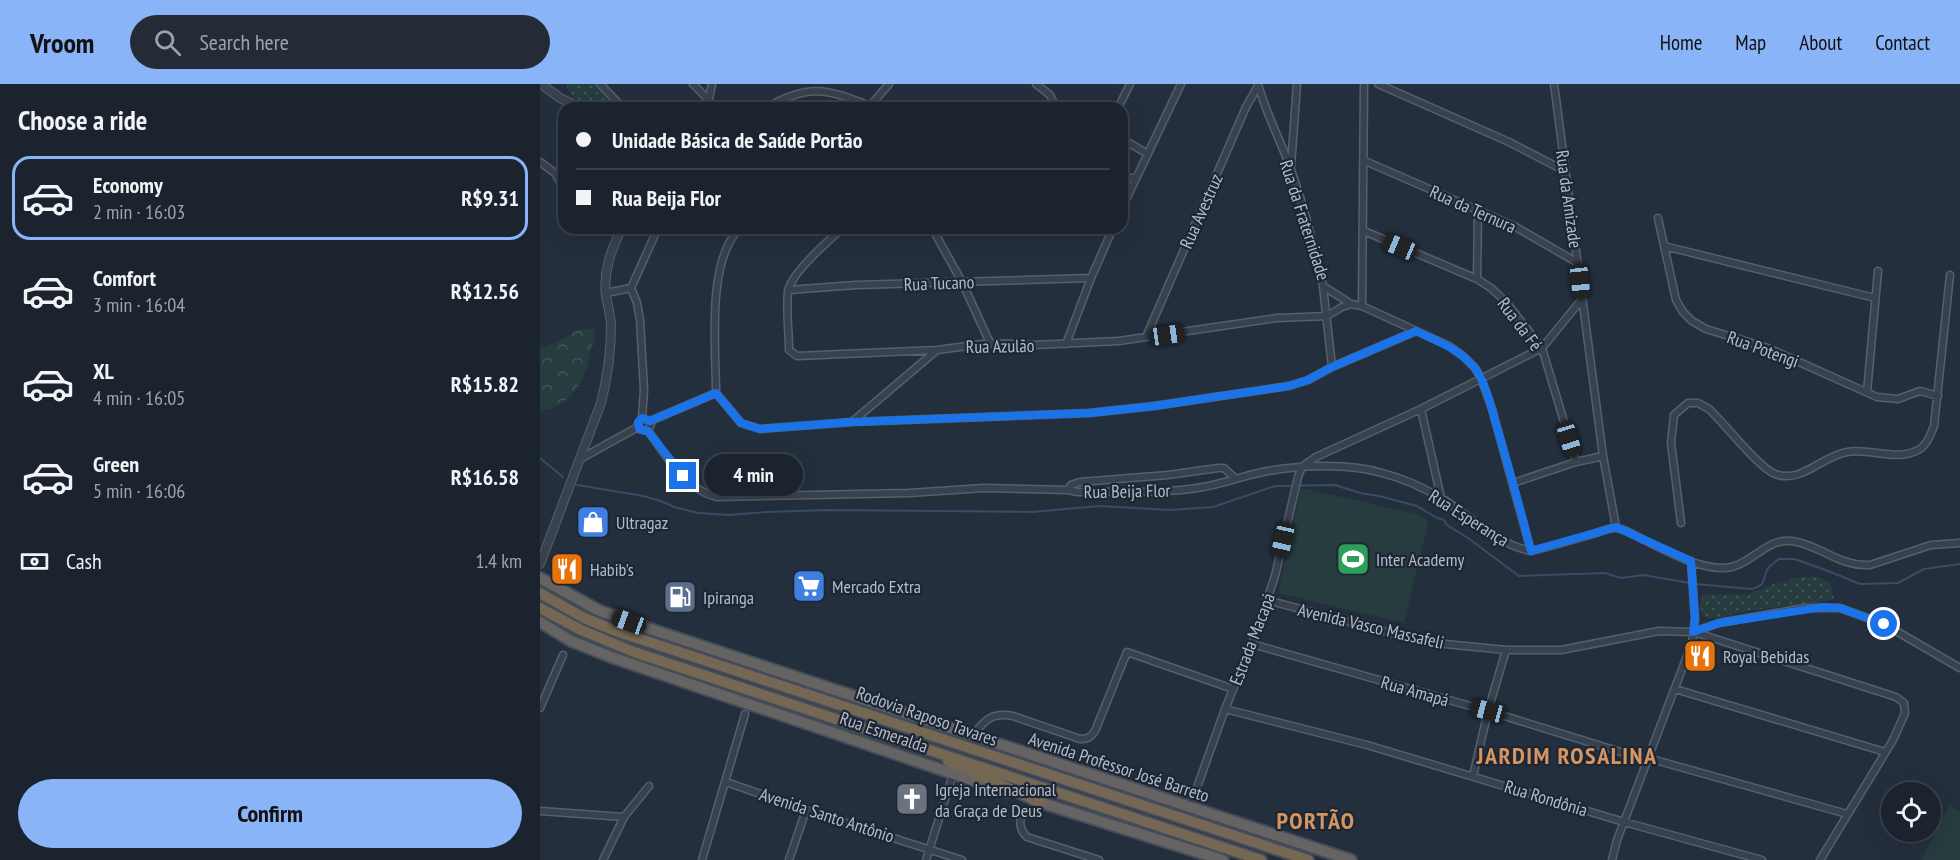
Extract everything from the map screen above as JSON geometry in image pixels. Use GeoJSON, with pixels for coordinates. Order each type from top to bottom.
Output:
{"type":"FeatureCollection","features":[{"type":"Feature","properties":{"kind":"highway","name":"Avenida Professor José Barreto"},"geometry":{"type":"LineString","coordinates":[[540,578],[575,598],[617,617],[1351,860]]}},
{"type":"Feature","properties":{"kind":"highway","name":"Rodovia Raposo Tavares"},"geometry":{"type":"LineString","coordinates":[[540,593],[584,618],[616,630],[1308,860]]}},
{"type":"Feature","properties":{"kind":"highway","name":"Rodovia Raposo Tavares"},"geometry":{"type":"LineString","coordinates":[[540,608],[581,630],[634,652],[1260,860]]}},
{"type":"Feature","properties":{"kind":"highway","name":"Rua Esmeralda"},"geometry":{"type":"LineString","coordinates":[[540,622],[571,641],[611,657],[953,774],[1223,860]]}},
{"type":"Feature","properties":{"kind":"highway"},"geometry":{"type":"LineString","coordinates":[[918,746],[956,766],[1042,803]]}},
{"type":"Feature","properties":{"kind":"street"},"geometry":{"type":"LineString","coordinates":[[541,84],[568,102]]}},
{"type":"Feature","properties":{"kind":"street"},"geometry":{"type":"LineString","coordinates":[[600,84],[617,102]]}},
{"type":"Feature","properties":{"kind":"street"},"geometry":{"type":"LineString","coordinates":[[693,84],[708,100]]}},
{"type":"Feature","properties":{"kind":"street"},"geometry":{"type":"LineString","coordinates":[[708,100],[712,84]]}},
{"type":"Feature","properties":{"kind":"street"},"geometry":{"type":"LineString","coordinates":[[772,102],[788,92],[813,84],[858,102]]}},
{"type":"Feature","properties":{"kind":"street"},"geometry":{"type":"LineString","coordinates":[[874,102],[889,84]]}},
{"type":"Feature","properties":{"kind":"street"},"geometry":{"type":"LineString","coordinates":[[1036,84],[1050,95],[1053,102]]}},
{"type":"Feature","properties":{"kind":"street"},"geometry":{"type":"LineString","coordinates":[[1121,102],[1130,84]]}},
{"type":"Feature","properties":{"kind":"street"},"geometry":{"type":"LineString","coordinates":[[1128,195],[1181,84]]}},
{"type":"Feature","properties":{"kind":"street"},"geometry":{"type":"LineString","coordinates":[[1291,169],[1297,84]]}},
{"type":"Feature","properties":{"kind":"street"},"geometry":{"type":"LineString","coordinates":[[1362,306],[1364,84]]}},
{"type":"Feature","properties":{"kind":"street"},"geometry":{"type":"LineString","coordinates":[[1378,84],[1509,142],[1565,171]]}},
{"type":"Feature","properties":{"kind":"street","name":"Rua da Amizade"},"geometry":{"type":"LineString","coordinates":[[1554,84],[1582,299],[1616,527]]}},
{"type":"Feature","properties":{"kind":"street","name":"Rua da Fraternidade"},"geometry":{"type":"LineString","coordinates":[[1258,85],[1264,106],[1291,169],[1311,232],[1323,286],[1351,304],[1362,306],[1449,346],[1463,356],[1481,378]]}},
{"type":"Feature","properties":{"kind":"street","name":"Rua Avestruz"},"geometry":{"type":"LineString","coordinates":[[1146,338],[1246,107],[1258,85]]}},
{"type":"Feature","properties":{"kind":"street"},"geometry":{"type":"LineString","coordinates":[[1246,107],[1260,103],[1264,106]]}},
{"type":"Feature","properties":{"kind":"street"},"geometry":{"type":"LineString","coordinates":[[1128,142],[1148,154]]}},
{"type":"Feature","properties":{"kind":"street","name":"Rua da Ternura"},"geometry":{"type":"LineString","coordinates":[[1365,161],[1514,226],[1578,263]]}},
{"type":"Feature","properties":{"kind":"street"},"geometry":{"type":"LineString","coordinates":[[540,162],[555,173],[558,178]]}},
{"type":"Feature","properties":{"kind":"street"},"geometry":{"type":"LineString","coordinates":[[1128,178],[1136,178]]}},
{"type":"Feature","properties":{"kind":"street"},"geometry":{"type":"LineString","coordinates":[[1477,279],[1478,211]]}},
{"type":"Feature","properties":{"kind":"street","name":"Rua Potengi"},"geometry":{"type":"LineString","coordinates":[[1658,218],[1676,300],[1692,321],[1706,329],[1768,348],[1877,397],[1898,399],[1920,391],[1938,396]]}},
{"type":"Feature","properties":{"kind":"street","name":"Rua da Fé"},"geometry":{"type":"LineString","coordinates":[[1364,231],[1477,279],[1506,302],[1542,348],[1576,462]]}},
{"type":"Feature","properties":{"kind":"street"},"geometry":{"type":"LineString","coordinates":[[540,564],[601,403],[608,378],[611,320],[606,293],[609,255],[619,234]]}},
{"type":"Feature","properties":{"kind":"street"},"geometry":{"type":"LineString","coordinates":[[638,427],[638,422],[642,418],[644,390],[638,303],[631,288],[655,234]]}},
{"type":"Feature","properties":{"kind":"street"},"geometry":{"type":"LineString","coordinates":[[736,234],[728,244],[720,267],[716,292],[716,393],[741,423],[760,429],[852,422],[1058,415],[1154,406],[1289,386],[1308,380],[1332,367],[1416,331]]}},
{"type":"Feature","properties":{"kind":"street"},"geometry":{"type":"LineString","coordinates":[[788,290],[808,262],[836,234]]}},
{"type":"Feature","properties":{"kind":"street"},"geometry":{"type":"LineString","coordinates":[[935,234],[962,282],[990,343]]}},
{"type":"Feature","properties":{"kind":"street"},"geometry":{"type":"LineString","coordinates":[[1066,344],[1110,234]]}},
{"type":"Feature","properties":{"kind":"street"},"geometry":{"type":"LineString","coordinates":[[1664,246],[1875,298]]}},
{"type":"Feature","properties":{"kind":"street"},"geometry":{"type":"LineString","coordinates":[[1867,392],[1878,271]]}},
{"type":"Feature","properties":{"kind":"street"},"geometry":{"type":"LineString","coordinates":[[1681,523],[1671,443],[1674,415],[1688,403],[1698,403],[1709,409],[1761,464],[1772,473],[1783,476],[1798,475],[1846,452],[1904,455],[1917,451],[1924,445],[1934,426],[1950,275]]}},
{"type":"Feature","properties":{"kind":"street","name":"Rua Tucano"},"geometry":{"type":"LineString","coordinates":[[788,290],[856,285],[1091,278]]}},
{"type":"Feature","properties":{"kind":"street"},"geometry":{"type":"LineString","coordinates":[[1323,286],[1332,367]]}},
{"type":"Feature","properties":{"kind":"street"},"geometry":{"type":"LineString","coordinates":[[606,293],[631,288]]}},
{"type":"Feature","properties":{"kind":"street","name":"Rua Azulão"},"geometry":{"type":"LineString","coordinates":[[788,290],[789,350],[797,356],[937,350],[990,343],[1034,345],[1119,342],[1277,318],[1327,316],[1351,304]]}},
{"type":"Feature","properties":{"kind":"street","name":"Rua Beija Flor"},"geometry":{"type":"LineString","coordinates":[[648,431],[683,476],[700,491],[717,497],[909,493],[984,488],[1078,492],[1197,489],[1267,471],[1302,467],[1316,457],[1421,409],[1542,348],[1582,299]]}},
{"type":"Feature","properties":{"kind":"street"},"geometry":{"type":"LineString","coordinates":[[852,422],[937,350]]}},
{"type":"Feature","properties":{"kind":"street"},"geometry":{"type":"LineString","coordinates":[[1481,378],[1492,409],[1531,551],[1616,527],[1667,551],[1710,567],[1735,567],[1747,562],[1772,545],[1789,540],[1815,548],[1851,565],[1870,565],[1931,545],[1960,543]]}},
{"type":"Feature","properties":{"kind":"street"},"geometry":{"type":"LineString","coordinates":[[642,418],[650,421],[716,393]]}},
{"type":"Feature","properties":{"kind":"street"},"geometry":{"type":"LineString","coordinates":[[1421,409],[1442,498]]}},
{"type":"Feature","properties":{"kind":"street"},"geometry":{"type":"LineString","coordinates":[[638,427],[642,431],[648,431],[650,421]]}},
{"type":"Feature","properties":{"kind":"street"},"geometry":{"type":"LineString","coordinates":[[580,459],[638,427]]}},
{"type":"Feature","properties":{"kind":"street"},"geometry":{"type":"LineString","coordinates":[[1513,483],[1576,462],[1604,456]]}},
{"type":"Feature","properties":{"kind":"street","name":"Estrada Macapá"},"geometry":{"type":"LineString","coordinates":[[1190,808],[1275,576],[1294,490],[1302,467]]}},
{"type":"Feature","properties":{"kind":"street","name":"Rua Esperança"},"geometry":{"type":"LineString","coordinates":[[1302,467],[1346,467],[1383,473],[1442,498],[1485,531],[1513,546],[1531,551]]}},
{"type":"Feature","properties":{"kind":"street"},"geometry":{"type":"LineString","coordinates":[[1068,490],[1071,485],[1080,482],[1168,475],[1212,468],[1224,468],[1236,479]]}},
{"type":"Feature","properties":{"kind":"street"},"geometry":{"type":"LineString","coordinates":[[1612,860],[1624,822],[1692,644],[1695,619],[1691,561]]}},
{"type":"Feature","properties":{"kind":"street","name":"Avenida Vasco Massafeli"},"geometry":{"type":"LineString","coordinates":[[1267,600],[1425,642],[1506,650],[1562,650],[1659,631],[1693,632],[1719,623],[1805,609],[1840,608],[1884,624],[1960,668]]}},
{"type":"Feature","properties":{"kind":"street"},"geometry":{"type":"LineString","coordinates":[[1693,632],[1896,697],[1904,703],[1905,713],[1885,752],[1820,860]]}},
{"type":"Feature","properties":{"kind":"street","name":"Rua Amapá"},"geometry":{"type":"LineString","coordinates":[[1252,644],[1847,814]]}},
{"type":"Feature","properties":{"kind":"street"},"geometry":{"type":"LineString","coordinates":[[1473,776],[1488,711],[1506,650]]}},
{"type":"Feature","properties":{"kind":"street"},"geometry":{"type":"LineString","coordinates":[[972,736],[983,722],[995,715],[1013,716],[1080,739],[1086,739],[1095,731],[1127,652],[1233,689]]}},
{"type":"Feature","properties":{"kind":"street"},"geometry":{"type":"LineString","coordinates":[[540,708],[563,655]]}},
{"type":"Feature","properties":{"kind":"street"},"geometry":{"type":"LineString","coordinates":[[1675,689],[1885,752]]}},
{"type":"Feature","properties":{"kind":"street","name":"Rua Rondônia"},"geometry":{"type":"LineString","coordinates":[[1225,708],[1367,745],[1624,822],[1762,860]]}},
{"type":"Feature","properties":{"kind":"street"},"geometry":{"type":"LineString","coordinates":[[702,860],[745,714]]}},
{"type":"Feature","properties":{"kind":"street"},"geometry":{"type":"LineString","coordinates":[[926,860],[953,774]]}},
{"type":"Feature","properties":{"kind":"street","name":"Avenida Santo Antônio"},"geometry":{"type":"LineString","coordinates":[[726,782],[962,860]]}},
{"type":"Feature","properties":{"kind":"street"},"geometry":{"type":"LineString","coordinates":[[603,860],[624,817],[649,786]]}},
{"type":"Feature","properties":{"kind":"street"},"geometry":{"type":"LineString","coordinates":[[789,860],[806,810]]}},
{"type":"Feature","properties":{"kind":"street"},"geometry":{"type":"LineString","coordinates":[[540,811],[624,817]]}},
{"type":"Feature","properties":{"kind":"street"},"geometry":{"type":"LineString","coordinates":[[1021,813],[1020,826],[1027,837],[1099,860]]}},
{"type":"Feature","properties":{"kind":"green space"},"geometry":{"type":"Polygon","coordinates":[[[566,84],[594,84],[611,102],[579,102],[566,84]]]}},
{"type":"Feature","properties":{"kind":"green space"},"geometry":{"type":"Polygon","coordinates":[[[580,329],[596,329],[581,381],[566,401],[540,411],[540,348],[555,343],[580,329]]]}},
{"type":"Feature","properties":{"kind":"green space","name":"Inter Academy"},"geometry":{"type":"Polygon","coordinates":[[[1301,488],[1426,518],[1428,524],[1404,623],[1278,593],[1301,488]]]}},
{"type":"Feature","properties":{"kind":"green space"},"geometry":{"type":"Polygon","coordinates":[[[1799,577],[1819,577],[1830,583],[1834,599],[1811,604],[1754,610],[1716,618],[1702,615],[1700,606],[1702,595],[1749,594],[1799,577]]]}},
{"type":"Feature","properties":{"kind":"green space"},"geometry":{"type":"Polygon","coordinates":[[[1949,805],[1960,811],[1960,860],[1921,860],[1930,842],[1941,842],[1941,821],[1949,805]]]}},
{"type":"Feature","properties":{"kind":"waterway"},"geometry":{"type":"LineString","coordinates":[[540,458],[563,477]]}},
{"type":"Feature","properties":{"kind":"waterway"},"geometry":{"type":"LineString","coordinates":[[577,485],[643,496],[698,513],[729,515],[827,510],[1032,512],[1100,506],[1170,510],[1213,507],[1275,486],[1335,485],[1417,506],[1444,520],[1447,525],[1519,576],[1605,573],[1621,578],[1643,575],[1690,583]]}},
{"type":"Feature","properties":{"kind":"waterway"},"geometry":{"type":"LineString","coordinates":[[1695,584],[1752,589],[1762,584],[1768,569],[1779,559],[1794,559],[1860,584],[1898,583],[1924,569],[1960,564]]}},
{"type":"Feature","properties":{"kind":"place","name":"Ultragaz"},"geometry":{"type":"Point","coordinates":[593,522]}},
{"type":"Feature","properties":{"kind":"place","name":"Inter Academy"},"geometry":{"type":"Point","coordinates":[1353,559]}},
{"type":"Feature","properties":{"kind":"place","name":"Habib's"},"geometry":{"type":"Point","coordinates":[567,569]}},
{"type":"Feature","properties":{"kind":"place","name":"Mercado Extra"},"geometry":{"type":"Point","coordinates":[809,586]}},
{"type":"Feature","properties":{"kind":"place","name":"Ipiranga"},"geometry":{"type":"Point","coordinates":[680,597]}},
{"type":"Feature","properties":{"kind":"place","name":"Royal Bebidas"},"geometry":{"type":"Point","coordinates":[1700,656]}},
{"type":"Feature","properties":{"kind":"place","name":"Igreja Internacional da Graça de Deus"},"geometry":{"type":"Point","coordinates":[912,799]}},
{"type":"Feature","properties":{"kind":"district","name":"JARDIM ROSALINA"},"geometry":{"type":"Point","coordinates":[1567,755]}},
{"type":"Feature","properties":{"kind":"district","name":"PORTÃO"},"geometry":{"type":"Point","coordinates":[1316,820]}},
{"type":"Feature","properties":{"kind":"route"},"geometry":{"type":"LineString","coordinates":[[683,476],[648,431],[639,429],[638,422],[642,418],[650,421],[716,393],[741,423],[760,429],[852,422],[1089,413],[1289,386],[1308,380],[1332,367],[1416,331],[1449,346],[1463,356],[1481,378],[1492,409],[1531,551],[1616,527],[1691,561],[1695,619],[1693,632],[1719,623],[1823,607],[1840,608],[1884,624]]}}]}
